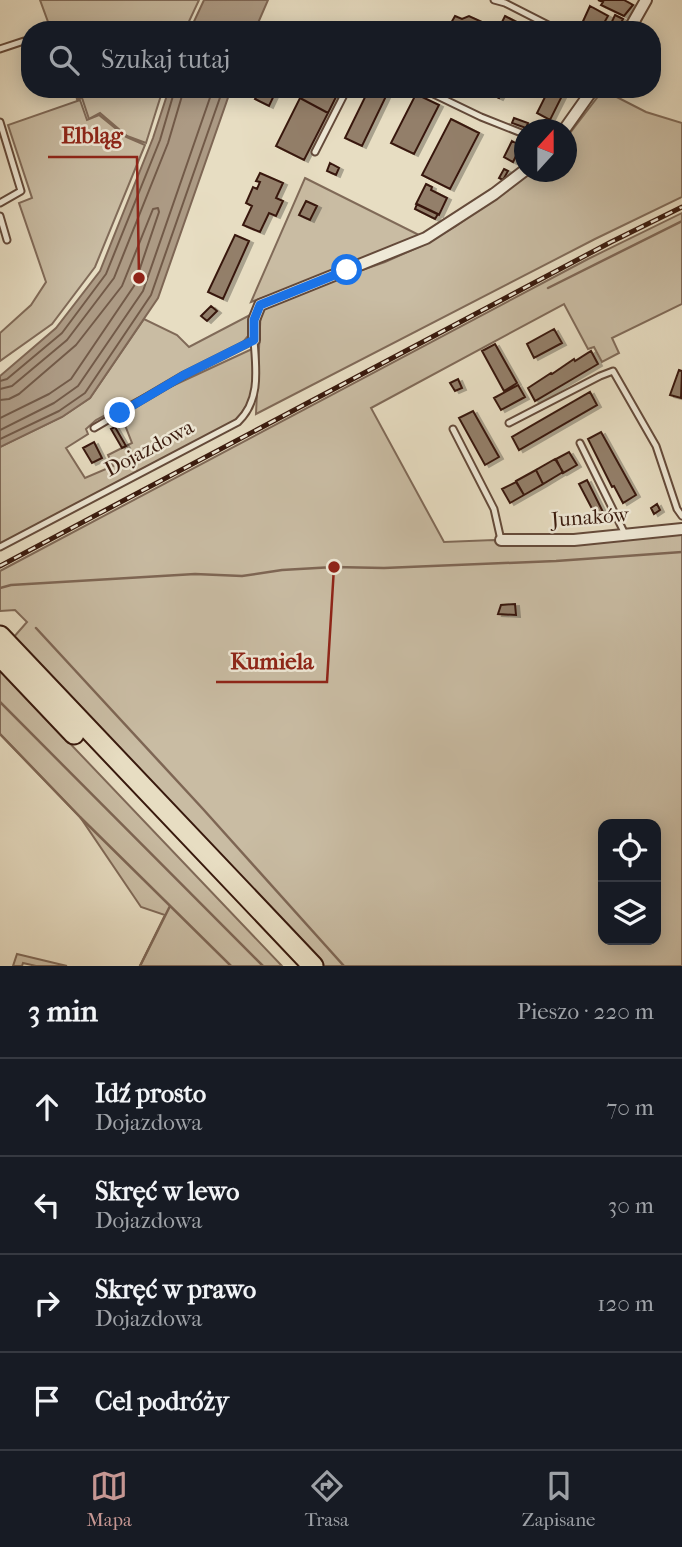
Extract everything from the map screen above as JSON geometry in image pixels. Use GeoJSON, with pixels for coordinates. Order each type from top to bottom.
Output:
{"type":"FeatureCollection","features":[{"type":"Feature","properties":{"kind":"highway"},"geometry":{"type":"LineString","coordinates":[[1,643],[295,966]]}},
{"type":"Feature","properties":{"kind":"highway"},"geometry":{"type":"LineString","coordinates":[[1,643],[313,966]]}},
{"type":"Feature","properties":{"kind":"street"},"geometry":{"type":"LineString","coordinates":[[634,21],[646,0]]}},
{"type":"Feature","properties":{"kind":"street"},"geometry":{"type":"LineString","coordinates":[[572,119],[587,98]]}},
{"type":"Feature","properties":{"kind":"street","name":"Dojazdowa"},"geometry":{"type":"LineString","coordinates":[[254,340],[254,320],[260,305],[412,245],[449,225],[514,178]]}},
{"type":"Feature","properties":{"kind":"street","name":"Junaków"},"geometry":{"type":"LineString","coordinates":[[501,540],[574,540],[682,529]]}},
{"type":"Feature","properties":{"kind":"lane"},"geometry":{"type":"LineString","coordinates":[[494,0],[540,21]]}},
{"type":"Feature","properties":{"kind":"lane"},"geometry":{"type":"LineString","coordinates":[[0,49],[21,42]]}},
{"type":"Feature","properties":{"kind":"lane"},"geometry":{"type":"LineString","coordinates":[[315,152],[342,98]]}},
{"type":"Feature","properties":{"kind":"lane"},"geometry":{"type":"LineString","coordinates":[[442,98],[514,130]]}},
{"type":"Feature","properties":{"kind":"lane"},"geometry":{"type":"LineString","coordinates":[[0,122],[21,191],[0,203]]}},
{"type":"Feature","properties":{"kind":"lane"},"geometry":{"type":"LineString","coordinates":[[0,216],[7,240]]}},
{"type":"Feature","properties":{"kind":"lane","name":"Dojazdowa"},"geometry":{"type":"LineString","coordinates":[[0,547],[238,422],[245,415],[255,390],[254,340],[184,375],[94,428]]}},
{"type":"Feature","properties":{"kind":"lane"},"geometry":{"type":"LineString","coordinates":[[509,423],[613,371],[656,446],[677,509],[682,516]]}},
{"type":"Feature","properties":{"kind":"lane"},"geometry":{"type":"LineString","coordinates":[[453,429],[494,509],[501,540]]}},
{"type":"Feature","properties":{"kind":"lane"},"geometry":{"type":"LineString","coordinates":[[580,443],[626,535]]}},
{"type":"Feature","properties":{"kind":"shaded area"},"geometry":{"type":"Polygon","coordinates":[[[40,0],[199,0],[189,21],[48,21],[40,0]]]}},
{"type":"Feature","properties":{"kind":"shaded area"},"geometry":{"type":"Polygon","coordinates":[[[82,98],[160,98],[146,143],[127,136],[100,113],[89,119],[82,98]]]}},
{"type":"Feature","properties":{"kind":"shaded area"},"geometry":{"type":"Polygon","coordinates":[[[597,98],[619,98],[646,112],[682,123],[682,197],[256,414],[261,305],[385,262],[456,226],[517,182],[577,182],[577,124],[597,98]]]}},
{"type":"Feature","properties":{"kind":"shaded area"},"geometry":{"type":"Polygon","coordinates":[[[80,100],[87,120],[99,115],[126,137],[145,145],[95,267],[52,324],[0,361],[0,333],[31,305],[46,282],[19,203],[32,198],[8,125],[80,100]]]}},
{"type":"Feature","properties":{"kind":"shaded area"},"geometry":{"type":"Polygon","coordinates":[[[305,178],[423,237],[251,302],[305,178]]]}},
{"type":"Feature","properties":{"kind":"shaded area"},"geometry":{"type":"Polygon","coordinates":[[[682,213],[682,304],[612,338],[619,353],[602,362],[594,347],[588,349],[564,304],[371,408],[444,542],[494,540],[498,544],[576,543],[682,534],[682,966],[324,966],[13,638],[27,622],[15,610],[0,611],[0,571],[588,259],[682,213]]]}},
{"type":"Feature","properties":{"kind":"shaded area"},"geometry":{"type":"Polygon","coordinates":[[[250,315],[249,335],[243,342],[96,420],[86,429],[88,434],[66,448],[85,478],[113,466],[108,455],[132,443],[121,415],[170,387],[252,349],[252,392],[237,419],[227,427],[0,545],[0,447],[62,417],[90,398],[144,319],[177,335],[189,347],[250,315]]]}},
{"type":"Feature","properties":{"kind":"shaded area"},"geometry":{"type":"Polygon","coordinates":[[[0,670],[282,966],[140,966],[165,915],[141,907],[80,817],[0,734],[0,670]]]}},
{"type":"Feature","properties":{"kind":"shaded area"},"geometry":{"type":"Polygon","coordinates":[[[17,954],[67,966],[36,966],[23,963],[22,966],[13,966],[17,954]]]}},
{"type":"Feature","properties":{"kind":"water"},"geometry":{"type":"Polygon","coordinates":[[[204,0],[268,0],[259,21],[194,21],[204,0]]]}},
{"type":"Feature","properties":{"kind":"water"},"geometry":{"type":"Polygon","coordinates":[[[166,98],[228,98],[158,298],[90,398],[62,417],[0,447],[0,376],[56,328],[100,271],[166,98]]]}},
{"type":"Feature","properties":{"kind":"building"},"geometry":{"type":"Polygon","coordinates":[[[598,0],[624,0],[633,5],[624,16],[601,5],[603,2],[598,0]]]}},
{"type":"Feature","properties":{"kind":"building"},"geometry":{"type":"Polygon","coordinates":[[[590,6],[608,16],[605,21],[583,21],[590,6]]]}},
{"type":"Feature","properties":{"kind":"building"},"geometry":{"type":"Polygon","coordinates":[[[615,15],[623,19],[622,21],[612,21],[615,15]]]}},
{"type":"Feature","properties":{"kind":"building"},"geometry":{"type":"Polygon","coordinates":[[[455,16],[462,19],[469,16],[480,21],[452,21],[455,16]]]}},
{"type":"Feature","properties":{"kind":"building"},"geometry":{"type":"Polygon","coordinates":[[[256,98],[273,98],[269,106],[256,98]]]}},
{"type":"Feature","properties":{"kind":"building"},"geometry":{"type":"Polygon","coordinates":[[[300,98],[336,98],[328,113],[300,98]]]}},
{"type":"Feature","properties":{"kind":"building"},"geometry":{"type":"Polygon","coordinates":[[[300,98],[328,113],[304,160],[276,146],[300,98]]]}},
{"type":"Feature","properties":{"kind":"building"},"geometry":{"type":"Polygon","coordinates":[[[365,98],[385,98],[362,146],[345,138],[365,98]]]}},
{"type":"Feature","properties":{"kind":"building"},"geometry":{"type":"Polygon","coordinates":[[[414,98],[424,98],[439,105],[414,154],[391,143],[414,98]]]}},
{"type":"Feature","properties":{"kind":"building"},"geometry":{"type":"Polygon","coordinates":[[[544,98],[561,98],[550,119],[537,113],[544,98]]]}},
{"type":"Feature","properties":{"kind":"building"},"geometry":{"type":"Polygon","coordinates":[[[451,119],[479,133],[450,189],[422,175],[451,119]]]}},
{"type":"Feature","properties":{"kind":"building"},"geometry":{"type":"Polygon","coordinates":[[[512,141],[514,142],[513,162],[504,157],[512,141]]]}},
{"type":"Feature","properties":{"kind":"building"},"geometry":{"type":"Polygon","coordinates":[[[330,163],[339,168],[336,175],[327,171],[330,163]]]}},
{"type":"Feature","properties":{"kind":"building"},"geometry":{"type":"Polygon","coordinates":[[[504,169],[508,171],[503,180],[499,178],[504,169]]]}},
{"type":"Feature","properties":{"kind":"building"},"geometry":{"type":"Polygon","coordinates":[[[260,173],[283,183],[276,198],[283,201],[276,216],[269,213],[260,232],[243,225],[252,206],[246,203],[253,187],[257,189],[260,182],[256,181],[260,173]]]}},
{"type":"Feature","properties":{"kind":"building"},"geometry":{"type":"Polygon","coordinates":[[[426,184],[432,187],[431,190],[447,198],[439,215],[416,204],[426,184]]]}},
{"type":"Feature","properties":{"kind":"building"},"geometry":{"type":"Polygon","coordinates":[[[306,201],[317,206],[310,220],[299,215],[306,201]]]}},
{"type":"Feature","properties":{"kind":"building"},"geometry":{"type":"Polygon","coordinates":[[[417,204],[438,214],[435,219],[415,209],[417,204]]]}},
{"type":"Feature","properties":{"kind":"building"},"geometry":{"type":"Polygon","coordinates":[[[235,235],[249,241],[223,299],[208,292],[235,235]]]}},
{"type":"Feature","properties":{"kind":"building"},"geometry":{"type":"Polygon","coordinates":[[[211,306],[217,311],[207,321],[201,316],[211,306]]]}},
{"type":"Feature","properties":{"kind":"building"},"geometry":{"type":"Polygon","coordinates":[[[554,329],[562,343],[534,358],[527,344],[554,329]]]}},
{"type":"Feature","properties":{"kind":"building"},"geometry":{"type":"Polygon","coordinates":[[[495,344],[517,383],[504,391],[482,351],[495,344]]]}},
{"type":"Feature","properties":{"kind":"building"},"geometry":{"type":"Polygon","coordinates":[[[591,351],[598,364],[535,401],[528,388],[591,351]]]}},
{"type":"Feature","properties":{"kind":"building"},"geometry":{"type":"Polygon","coordinates":[[[679,370],[682,371],[681,398],[670,395],[679,370]]]}},
{"type":"Feature","properties":{"kind":"building"},"geometry":{"type":"Polygon","coordinates":[[[458,379],[462,388],[455,391],[450,383],[458,379]]]}},
{"type":"Feature","properties":{"kind":"building"},"geometry":{"type":"Polygon","coordinates":[[[518,385],[525,397],[501,410],[494,398],[518,385]]]}},
{"type":"Feature","properties":{"kind":"building"},"geometry":{"type":"Polygon","coordinates":[[[590,392],[597,405],[519,450],[512,437],[590,392]]]}},
{"type":"Feature","properties":{"kind":"building"},"geometry":{"type":"Polygon","coordinates":[[[473,411],[499,457],[485,465],[459,418],[473,411]]]}},
{"type":"Feature","properties":{"kind":"building"},"geometry":{"type":"Polygon","coordinates":[[[115,427],[126,446],[122,448],[111,429],[115,427]]]}},
{"type":"Feature","properties":{"kind":"building"},"geometry":{"type":"Polygon","coordinates":[[[601,432],[636,495],[623,503],[588,439],[601,432]]]}},
{"type":"Feature","properties":{"kind":"building"},"geometry":{"type":"Polygon","coordinates":[[[94,442],[102,458],[92,463],[83,448],[94,442]]]}},
{"type":"Feature","properties":{"kind":"building"},"geometry":{"type":"Polygon","coordinates":[[[569,452],[577,465],[563,473],[556,459],[569,452]]]}},
{"type":"Feature","properties":{"kind":"building"},"geometry":{"type":"Polygon","coordinates":[[[555,459],[563,472],[543,484],[536,470],[555,459]]]}},
{"type":"Feature","properties":{"kind":"building"},"geometry":{"type":"Polygon","coordinates":[[[536,470],[543,484],[524,495],[516,481],[536,470]]]}},
{"type":"Feature","properties":{"kind":"building"},"geometry":{"type":"Polygon","coordinates":[[[587,480],[606,518],[599,522],[579,484],[587,480]]]}},
{"type":"Feature","properties":{"kind":"building"},"geometry":{"type":"Polygon","coordinates":[[[516,482],[524,495],[510,503],[502,489],[516,482]]]}},
{"type":"Feature","properties":{"kind":"building"},"geometry":{"type":"Polygon","coordinates":[[[657,504],[660,510],[654,514],[651,508],[657,504]]]}},
{"type":"Feature","properties":{"kind":"building"},"geometry":{"type":"Polygon","coordinates":[[[515,604],[516,615],[498,614],[501,605],[515,604]]]}},
{"type":"Feature","properties":{"kind":"waterway"},"geometry":{"type":"LineString","coordinates":[[548,288],[682,221]]}},
{"type":"Feature","properties":{"kind":"waterway"},"geometry":{"type":"LineString","coordinates":[[0,588],[11,585],[195,574],[242,576],[334,567],[384,568],[556,561],[682,552]]}},
{"type":"Feature","properties":{"kind":"waterway"},"geometry":{"type":"LineString","coordinates":[[36,628],[344,966]]}},
{"type":"Feature","properties":{"kind":"waterway"},"geometry":{"type":"LineString","coordinates":[[0,702],[263,966]]}},
{"type":"Feature","properties":{"kind":"waterway"},"geometry":{"type":"LineString","coordinates":[[0,734],[231,966]]}},
{"type":"Feature","properties":{"kind":"waterway"},"geometry":{"type":"LineString","coordinates":[[140,966],[170,906]]}},
{"type":"Feature","properties":{"kind":"railway"},"geometry":{"type":"LineString","coordinates":[[0,566],[611,242],[682,207]]}},
{"type":"Feature","properties":{"kind":"place","name":"Elbląg"},"geometry":{"type":"Point","coordinates":[139,278]}},
{"type":"Feature","properties":{"kind":"place","name":"Kumiela"},"geometry":{"type":"Point","coordinates":[334,567]}},
{"type":"Feature","properties":{"kind":"route"},"geometry":{"type":"LineString","coordinates":[[120,413],[184,375],[254,340],[255,312],[260,305],[347,270]]}}]}
